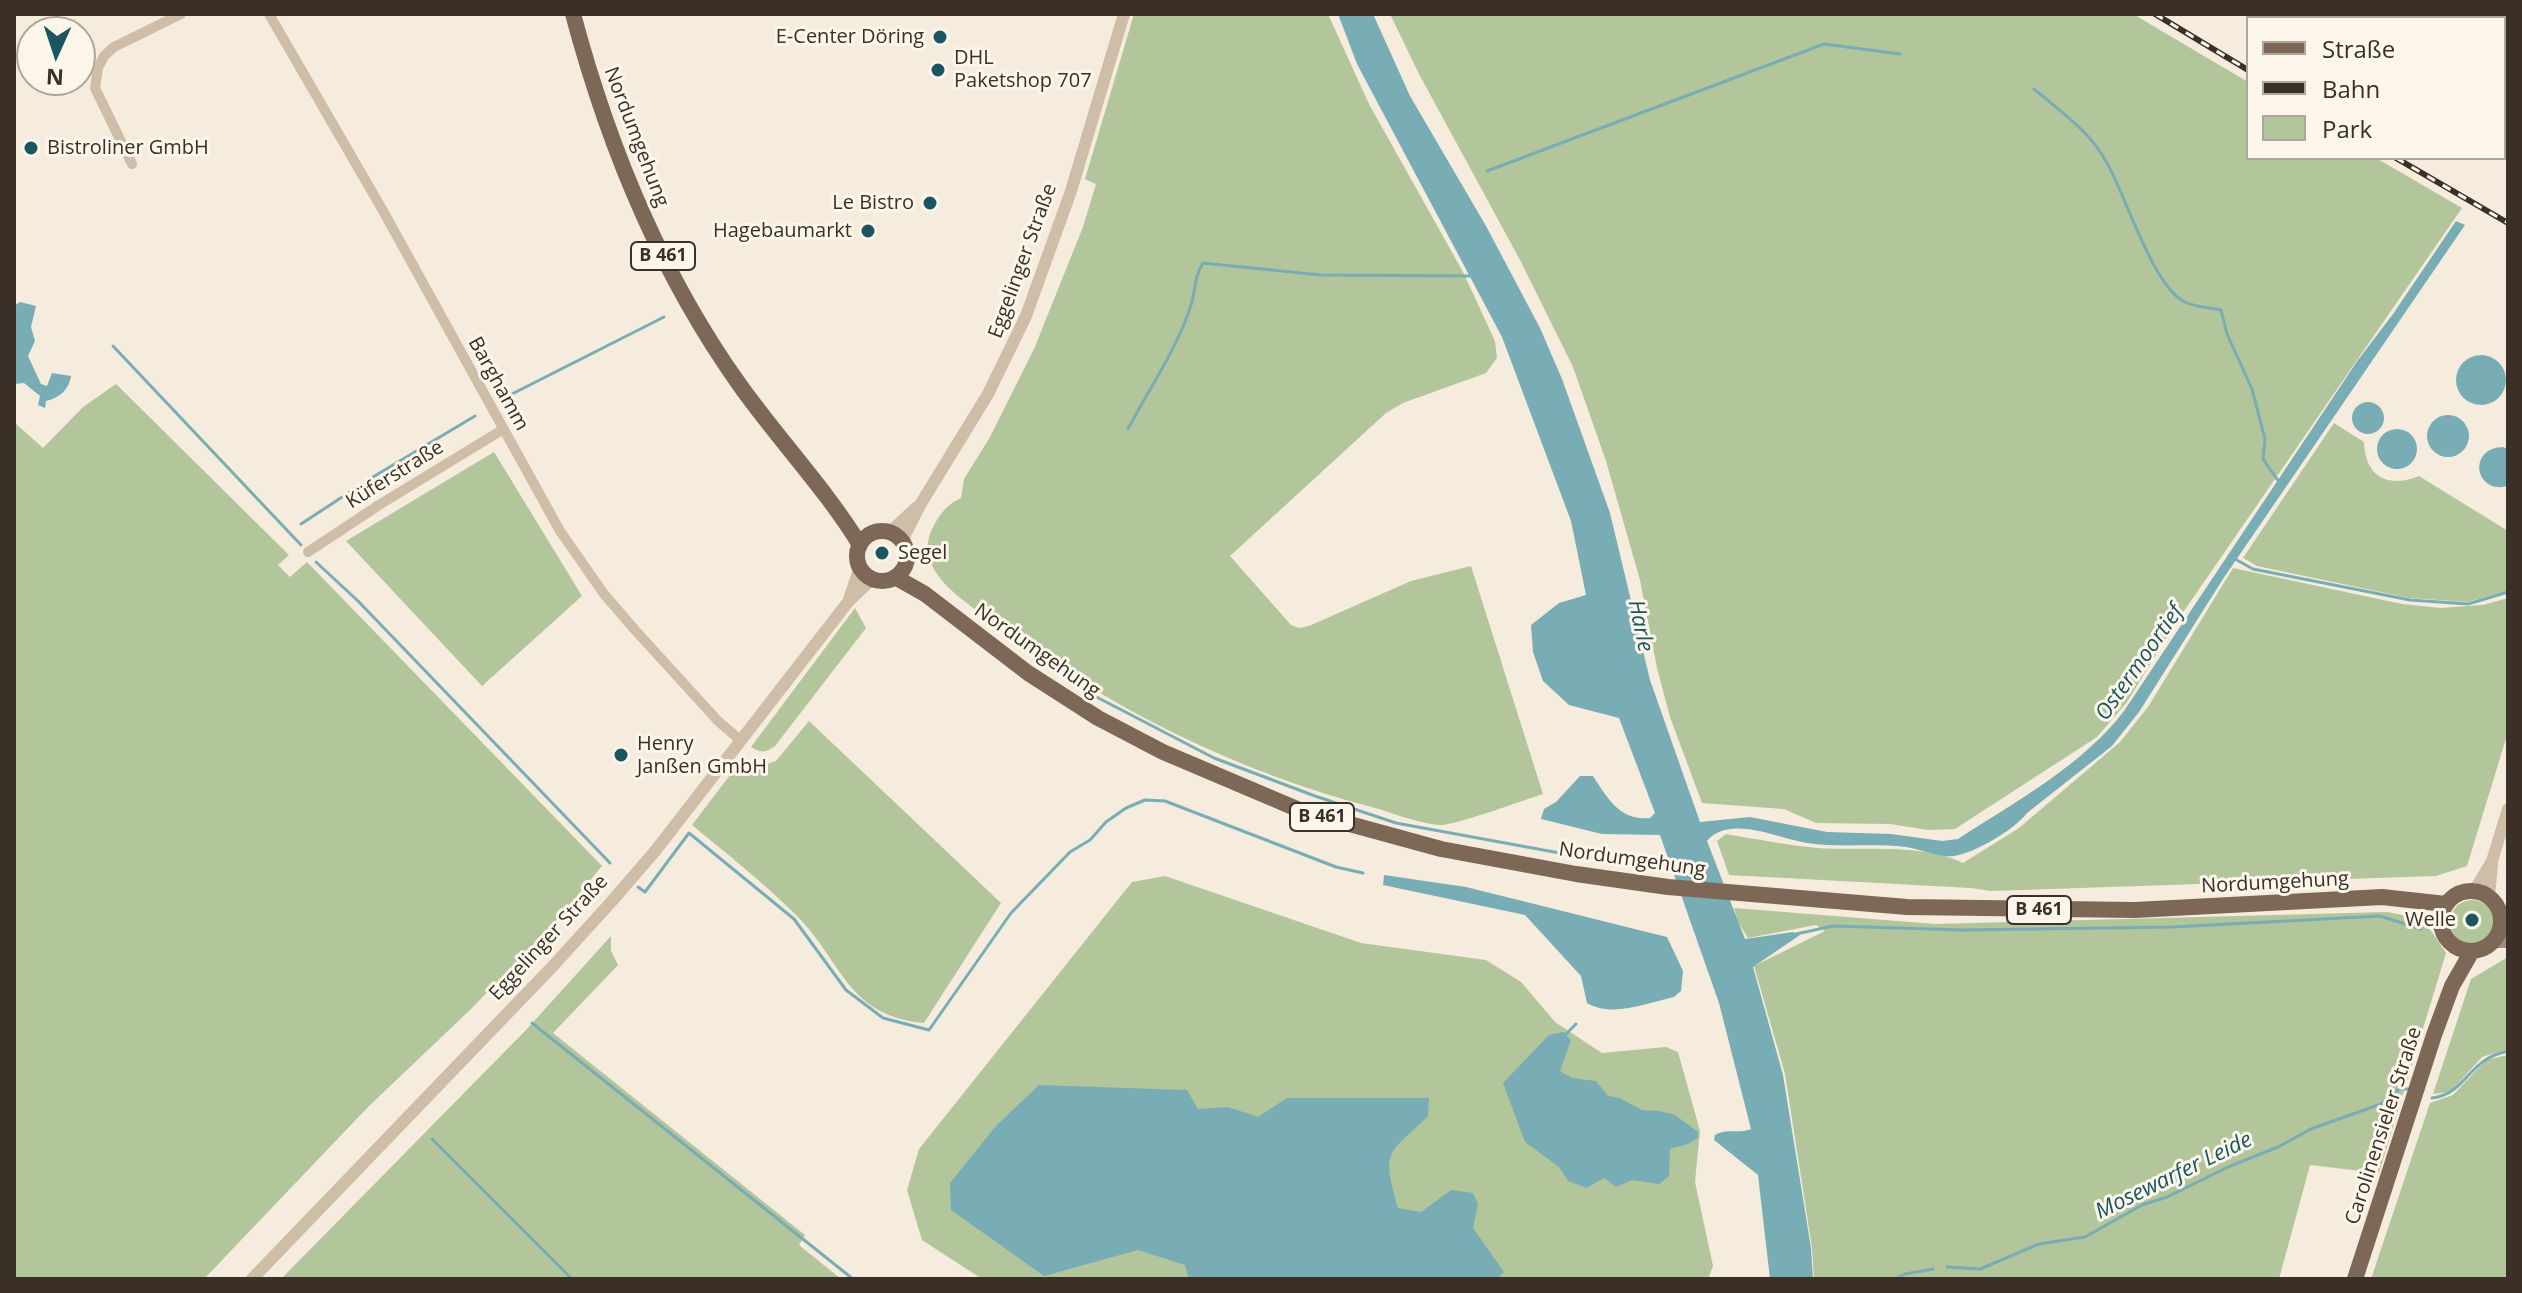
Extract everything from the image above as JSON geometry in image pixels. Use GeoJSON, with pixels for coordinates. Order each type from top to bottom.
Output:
{"type":"FeatureCollection","features":[{"type":"Feature","properties":{"kind":"main road","name":"Nordumgehung"},"geometry":{"type":"LineString","coordinates":[[573,14],[610,135],[671,274],[739,384],[805,472],[865,539]]}},
{"type":"Feature","properties":{"kind":"main road"},"geometry":{"type":"LineString","coordinates":[[896,536],[906,548],[900,570],[888,580],[866,573],[857,552],[865,539],[896,536]]}},
{"type":"Feature","properties":{"kind":"main road","name":"Nordumgehung"},"geometry":{"type":"LineString","coordinates":[[900,570],[925,594],[1008,659],[1098,718],[1163,752],[1302,811],[1441,849],[1668,887],[1907,907],[2135,910],[2382,897],[2444,911]]}},
{"type":"Feature","properties":{"kind":"main road"},"geometry":{"type":"LineString","coordinates":[[2458,894],[2482,894],[2496,903],[2505,922],[2502,941],[2472,951],[2454,945],[2444,934],[2444,911],[2458,894]]}},
{"type":"Feature","properties":{"kind":"main road","name":"Carolinensieler Straße"},"geometry":{"type":"LineString","coordinates":[[2452,986],[2454,945]]}},
{"type":"Feature","properties":{"kind":"main road","name":"Carolinensieler Straße"},"geometry":{"type":"LineString","coordinates":[[2355,1279],[2452,986],[2472,951]]}},
{"type":"Feature","properties":{"kind":"street"},"geometry":{"type":"LineString","coordinates":[[132,164],[95,88],[98,68],[104,56],[114,47],[181,14]]}},
{"type":"Feature","properties":{"kind":"street","name":"Barghamm"},"geometry":{"type":"LineString","coordinates":[[269,14],[382,209],[544,506],[604,594],[718,721],[740,740]]}},
{"type":"Feature","properties":{"kind":"street","name":"Eggelinger Straße"},"geometry":{"type":"LineString","coordinates":[[896,536],[920,505],[988,394],[1026,316],[1071,191],[1124,14]]}},
{"type":"Feature","properties":{"kind":"street","name":"Küferstraße"},"geometry":{"type":"LineString","coordinates":[[308,552],[502,430]]}},
{"type":"Feature","properties":{"kind":"street","name":"Eggelinger Straße"},"geometry":{"type":"LineString","coordinates":[[252,1279],[552,967],[656,850],[848,602],[866,573]]}},
{"type":"Feature","properties":{"kind":"street"},"geometry":{"type":"LineString","coordinates":[[2482,894],[2508,809]]}},
{"type":"Feature","properties":{"kind":"green space"},"geometry":{"type":"Polygon","coordinates":[[[1134,14],[1328,14],[1369,104],[1463,272],[1495,341],[1497,358],[1486,373],[1403,403],[1386,413],[1230,556],[1291,625],[1299,628],[1411,581],[1471,566],[1543,794],[1439,825],[1274,776],[1225,757],[1130,710],[1039,655],[960,597],[938,575],[931,562],[928,549],[932,528],[946,508],[961,498],[964,479],[990,437],[1034,349],[1083,227],[1096,184],[1085,179],[1134,14]]]}},
{"type":"Feature","properties":{"kind":"green space"},"geometry":{"type":"Polygon","coordinates":[[[1390,14],[2133,14],[2246,81],[2246,160],[2379,160],[2462,208],[2175,624],[2127,702],[2097,737],[1955,829],[1816,823],[1784,809],[1702,803],[1670,717],[1640,580],[1606,461],[1573,367],[1520,260],[1390,14]]]}},
{"type":"Feature","properties":{"kind":"green space"},"geometry":{"type":"Polygon","coordinates":[[[116,384],[289,555],[278,565],[290,577],[307,562],[602,866],[557,920],[471,1009],[368,1107],[204,1279],[14,1279],[14,422],[43,448],[83,407],[116,384]]]}},
{"type":"Feature","properties":{"kind":"green space"},"geometry":{"type":"Polygon","coordinates":[[[2334,423],[2364,442],[2369,463],[2380,477],[2397,481],[2419,476],[2508,531],[2508,591],[2468,602],[2409,598],[2257,566],[2243,558],[2334,423]]]}},
{"type":"Feature","properties":{"kind":"green space"},"geometry":{"type":"Polygon","coordinates":[[[494,452],[582,596],[482,686],[346,541],[494,452]]]}},
{"type":"Feature","properties":{"kind":"green space"},"geometry":{"type":"Polygon","coordinates":[[[2233,568],[2402,604],[2441,608],[2483,605],[2508,598],[2508,732],[2467,866],[2436,876],[1991,891],[1729,875],[1717,841],[1726,834],[1817,848],[1911,850],[1963,863],[2019,828],[2120,742],[2148,707],[2233,568]]]}},
{"type":"Feature","properties":{"kind":"green space"},"geometry":{"type":"Polygon","coordinates":[[[855,608],[866,628],[775,746],[763,751],[751,747],[855,608]]]}},
{"type":"Feature","properties":{"kind":"green space"},"geometry":{"type":"Polygon","coordinates":[[[809,721],[1001,903],[924,1023],[898,1018],[878,1010],[861,998],[796,915],[692,825],[743,758],[763,765],[776,761],[809,721]]]}},
{"type":"Feature","properties":{"kind":"green space"},"geometry":{"type":"Polygon","coordinates":[[[1165,876],[1361,943],[1486,960],[1521,982],[1555,1022],[1602,1053],[1666,1047],[1678,1052],[1700,1131],[1695,1182],[1713,1266],[1708,1279],[982,1279],[922,1240],[907,1190],[919,1149],[1132,882],[1165,876]]]}},
{"type":"Feature","properties":{"kind":"green space"},"geometry":{"type":"Polygon","coordinates":[[[2472,900],[2488,906],[2494,922],[2488,938],[2472,944],[2456,938],[2450,922],[2456,906],[2472,900]]]}},
{"type":"Feature","properties":{"kind":"green space"},"geometry":{"type":"Polygon","coordinates":[[[1734,908],[1935,924],[2387,912],[2423,923],[2446,953],[2379,1173],[2310,1165],[2279,1279],[1814,1279],[1785,1074],[1754,966],[1825,931],[1816,925],[1748,938],[1734,908]]]}},
{"type":"Feature","properties":{"kind":"green space"},"geometry":{"type":"Polygon","coordinates":[[[611,936],[611,951],[618,965],[553,1033],[805,1235],[799,1245],[841,1279],[281,1279],[526,1030],[611,936]]]}},
{"type":"Feature","properties":{"kind":"green space"},"geometry":{"type":"Polygon","coordinates":[[[2508,957],[2508,1049],[2482,1057],[2450,1092],[2433,1094],[2471,979],[2508,957]]]}},
{"type":"Feature","properties":{"kind":"green space"},"geometry":{"type":"Polygon","coordinates":[[[2508,1055],[2508,1279],[2371,1279],[2430,1103],[2453,1095],[2486,1060],[2508,1055]]]}},
{"type":"Feature","properties":{"kind":"water"},"geometry":{"type":"Polygon","coordinates":[[[1338,14],[1373,14],[1410,96],[1486,226],[1540,328],[1562,379],[1610,513],[1650,680],[1700,822],[1750,817],[1827,832],[1891,834],[1942,841],[1958,839],[2025,796],[2089,749],[2124,711],[2358,360],[2456,221],[2465,225],[2223,579],[2139,712],[2112,746],[2004,833],[1963,854],[1942,856],[1894,846],[1807,843],[1741,829],[1728,829],[1707,841],[1745,939],[1793,932],[1800,935],[1753,967],[1783,1075],[1811,1248],[1813,1279],[1770,1279],[1758,1175],[1714,1140],[1715,1135],[1720,1133],[1751,1129],[1719,1003],[1660,835],[1602,834],[1541,819],[1544,809],[1556,802],[1580,776],[1593,776],[1616,807],[1631,816],[1650,818],[1655,813],[1619,718],[1569,705],[1543,681],[1533,652],[1531,625],[1559,603],[1586,595],[1571,521],[1502,337],[1357,64],[1338,14]]]}},
{"type":"Feature","properties":{"kind":"water"},"geometry":{"type":"Polygon","coordinates":[[[20,302],[36,306],[31,327],[35,341],[28,356],[41,384],[47,386],[52,373],[71,376],[66,389],[46,401],[45,408],[38,405],[40,396],[24,383],[14,384],[14,306],[20,302]]]}},
{"type":"Feature","properties":{"kind":"water"},"geometry":{"type":"Polygon","coordinates":[[[2481,355],[2499,362],[2506,380],[2499,398],[2481,405],[2463,398],[2456,380],[2463,362],[2481,355]]]}},
{"type":"Feature","properties":{"kind":"water"},"geometry":{"type":"Polygon","coordinates":[[[2368,402],[2380,406],[2384,418],[2380,430],[2368,434],[2356,430],[2352,418],[2356,406],[2368,402]]]}},
{"type":"Feature","properties":{"kind":"water"},"geometry":{"type":"Polygon","coordinates":[[[2448,415],[2463,421],[2469,436],[2463,451],[2448,457],[2433,451],[2427,436],[2433,421],[2448,415]]]}},
{"type":"Feature","properties":{"kind":"water"},"geometry":{"type":"Polygon","coordinates":[[[2397,429],[2411,435],[2417,449],[2411,463],[2397,469],[2383,463],[2377,449],[2383,435],[2397,429]]]}},
{"type":"Feature","properties":{"kind":"water"},"geometry":{"type":"Polygon","coordinates":[[[2492,449],[2508,449],[2508,486],[2497,487],[2482,478],[2480,462],[2492,449]]]}},
{"type":"Feature","properties":{"kind":"water"},"geometry":{"type":"Polygon","coordinates":[[[1384,875],[1466,887],[1667,937],[1683,971],[1681,991],[1674,997],[1630,1008],[1597,1007],[1587,1003],[1581,976],[1525,915],[1383,885],[1384,875]]]}},
{"type":"Feature","properties":{"kind":"water"},"geometry":{"type":"Polygon","coordinates":[[[1563,1032],[1571,1040],[1560,1071],[1572,1078],[1596,1081],[1608,1096],[1620,1098],[1642,1110],[1675,1115],[1698,1132],[1698,1138],[1670,1149],[1669,1176],[1659,1184],[1632,1180],[1616,1187],[1604,1178],[1587,1188],[1568,1181],[1559,1167],[1525,1142],[1503,1083],[1549,1035],[1563,1032]]]}},
{"type":"Feature","properties":{"kind":"water"},"geometry":{"type":"Polygon","coordinates":[[[1039,1085],[1187,1090],[1198,1109],[1228,1107],[1258,1117],[1287,1098],[1429,1098],[1428,1116],[1391,1155],[1390,1174],[1398,1208],[1421,1212],[1451,1190],[1473,1193],[1478,1204],[1473,1228],[1504,1272],[1497,1279],[1189,1279],[1185,1265],[1138,1250],[1044,1276],[951,1210],[950,1183],[996,1126],[1039,1085]]]}},
{"type":"Feature","properties":{"kind":"waterway"},"geometry":{"type":"LineString","coordinates":[[1487,171],[1824,44],[1900,54]]}},
{"type":"Feature","properties":{"kind":"waterway"},"geometry":{"type":"LineString","coordinates":[[2034,89],[2074,123],[2100,152],[2151,260],[2173,293],[2189,304],[2221,310],[2227,334],[2252,389],[2265,439],[2263,459],[2279,482]]}},
{"type":"Feature","properties":{"kind":"waterway"},"geometry":{"type":"LineString","coordinates":[[1128,429],[1179,336],[1203,263],[1321,275],[1475,276]]}},
{"type":"Feature","properties":{"kind":"waterway"},"geometry":{"type":"LineString","coordinates":[[504,398],[664,317]]}},
{"type":"Feature","properties":{"kind":"waterway"},"geometry":{"type":"LineString","coordinates":[[113,346],[301,545]]}},
{"type":"Feature","properties":{"kind":"waterway"},"geometry":{"type":"LineString","coordinates":[[373,477],[475,416]]}},
{"type":"Feature","properties":{"kind":"waterway"},"geometry":{"type":"LineString","coordinates":[[301,524],[356,488]]}},
{"type":"Feature","properties":{"kind":"waterway"},"geometry":{"type":"LineString","coordinates":[[2235,559],[2253,569],[2410,600],[2468,604],[2508,592]]}},
{"type":"Feature","properties":{"kind":"waterway"},"geometry":{"type":"LineString","coordinates":[[316,562],[358,601],[610,863]]}},
{"type":"Feature","properties":{"kind":"waterway"},"geometry":{"type":"LineString","coordinates":[[1083,690],[1214,758],[1396,823],[1576,856],[1672,862]]}},
{"type":"Feature","properties":{"kind":"waterway"},"geometry":{"type":"LineString","coordinates":[[638,887],[645,892],[689,833],[794,919],[846,990],[883,1018],[929,1030],[1011,913],[1070,852],[1090,840],[1106,822],[1126,808],[1145,800],[1165,801],[1336,867],[1363,873]]}},
{"type":"Feature","properties":{"kind":"waterway"},"geometry":{"type":"LineString","coordinates":[[1796,934],[1833,926],[1963,930],[2173,927],[2380,916],[2421,929]]}},
{"type":"Feature","properties":{"kind":"waterway"},"geometry":{"type":"LineString","coordinates":[[532,1023],[853,1279]]}},
{"type":"Feature","properties":{"kind":"waterway"},"geometry":{"type":"LineString","coordinates":[[1564,1036],[1576,1024]]}},
{"type":"Feature","properties":{"kind":"waterway","name":"Mosewarfer Leide"},"geometry":{"type":"LineString","coordinates":[[2432,1098],[2453,1090],[2484,1061],[2508,1051]]}},
{"type":"Feature","properties":{"kind":"waterway","name":"Mosewarfer Leide"},"geometry":{"type":"LineString","coordinates":[[1947,1267],[1980,1269],[2039,1244],[2085,1237],[2142,1205],[2167,1197],[2311,1129],[2381,1104],[2399,1089],[2409,1089]]}},
{"type":"Feature","properties":{"kind":"waterway"},"geometry":{"type":"LineString","coordinates":[[432,1139],[572,1279]]}},
{"type":"Feature","properties":{"kind":"waterway","name":"Mosewarfer Leide"},"geometry":{"type":"LineString","coordinates":[[1895,1279],[1933,1269]]}},
{"type":"Feature","properties":{"kind":"railway"},"geometry":{"type":"LineString","coordinates":[[2155,14],[2246,69]]}},
{"type":"Feature","properties":{"kind":"railway"},"geometry":{"type":"LineString","coordinates":[[2399,160],[2508,223]]}},
{"type":"Feature","properties":{"kind":"place","name":"E-Center Döring"},"geometry":{"type":"Point","coordinates":[940,37]}},
{"type":"Feature","properties":{"kind":"place","name":"DHL Paketshop 707"},"geometry":{"type":"Point","coordinates":[938,70]}},
{"type":"Feature","properties":{"kind":"place","name":"Bistroliner GmbH"},"geometry":{"type":"Point","coordinates":[31,148]}},
{"type":"Feature","properties":{"kind":"place","name":"Le Bistro"},"geometry":{"type":"Point","coordinates":[930,203]}},
{"type":"Feature","properties":{"kind":"place","name":"Hagebaumarkt"},"geometry":{"type":"Point","coordinates":[868,231]}},
{"type":"Feature","properties":{"kind":"place","name":"Segel"},"geometry":{"type":"Point","coordinates":[882,553]}},
{"type":"Feature","properties":{"kind":"place","name":"Henry Janßen GmbH"},"geometry":{"type":"Point","coordinates":[621,755]}},
{"type":"Feature","properties":{"kind":"place","name":"Welle"},"geometry":{"type":"Point","coordinates":[2472,920]}},
{"type":"Feature","properties":{"kind":"water label","name":"Harle"},"geometry":{"type":"Point","coordinates":[1640,626]}},
{"type":"Feature","properties":{"kind":"water label","name":"Ostermoortief"},"geometry":{"type":"Point","coordinates":[2140,663]}}]}
